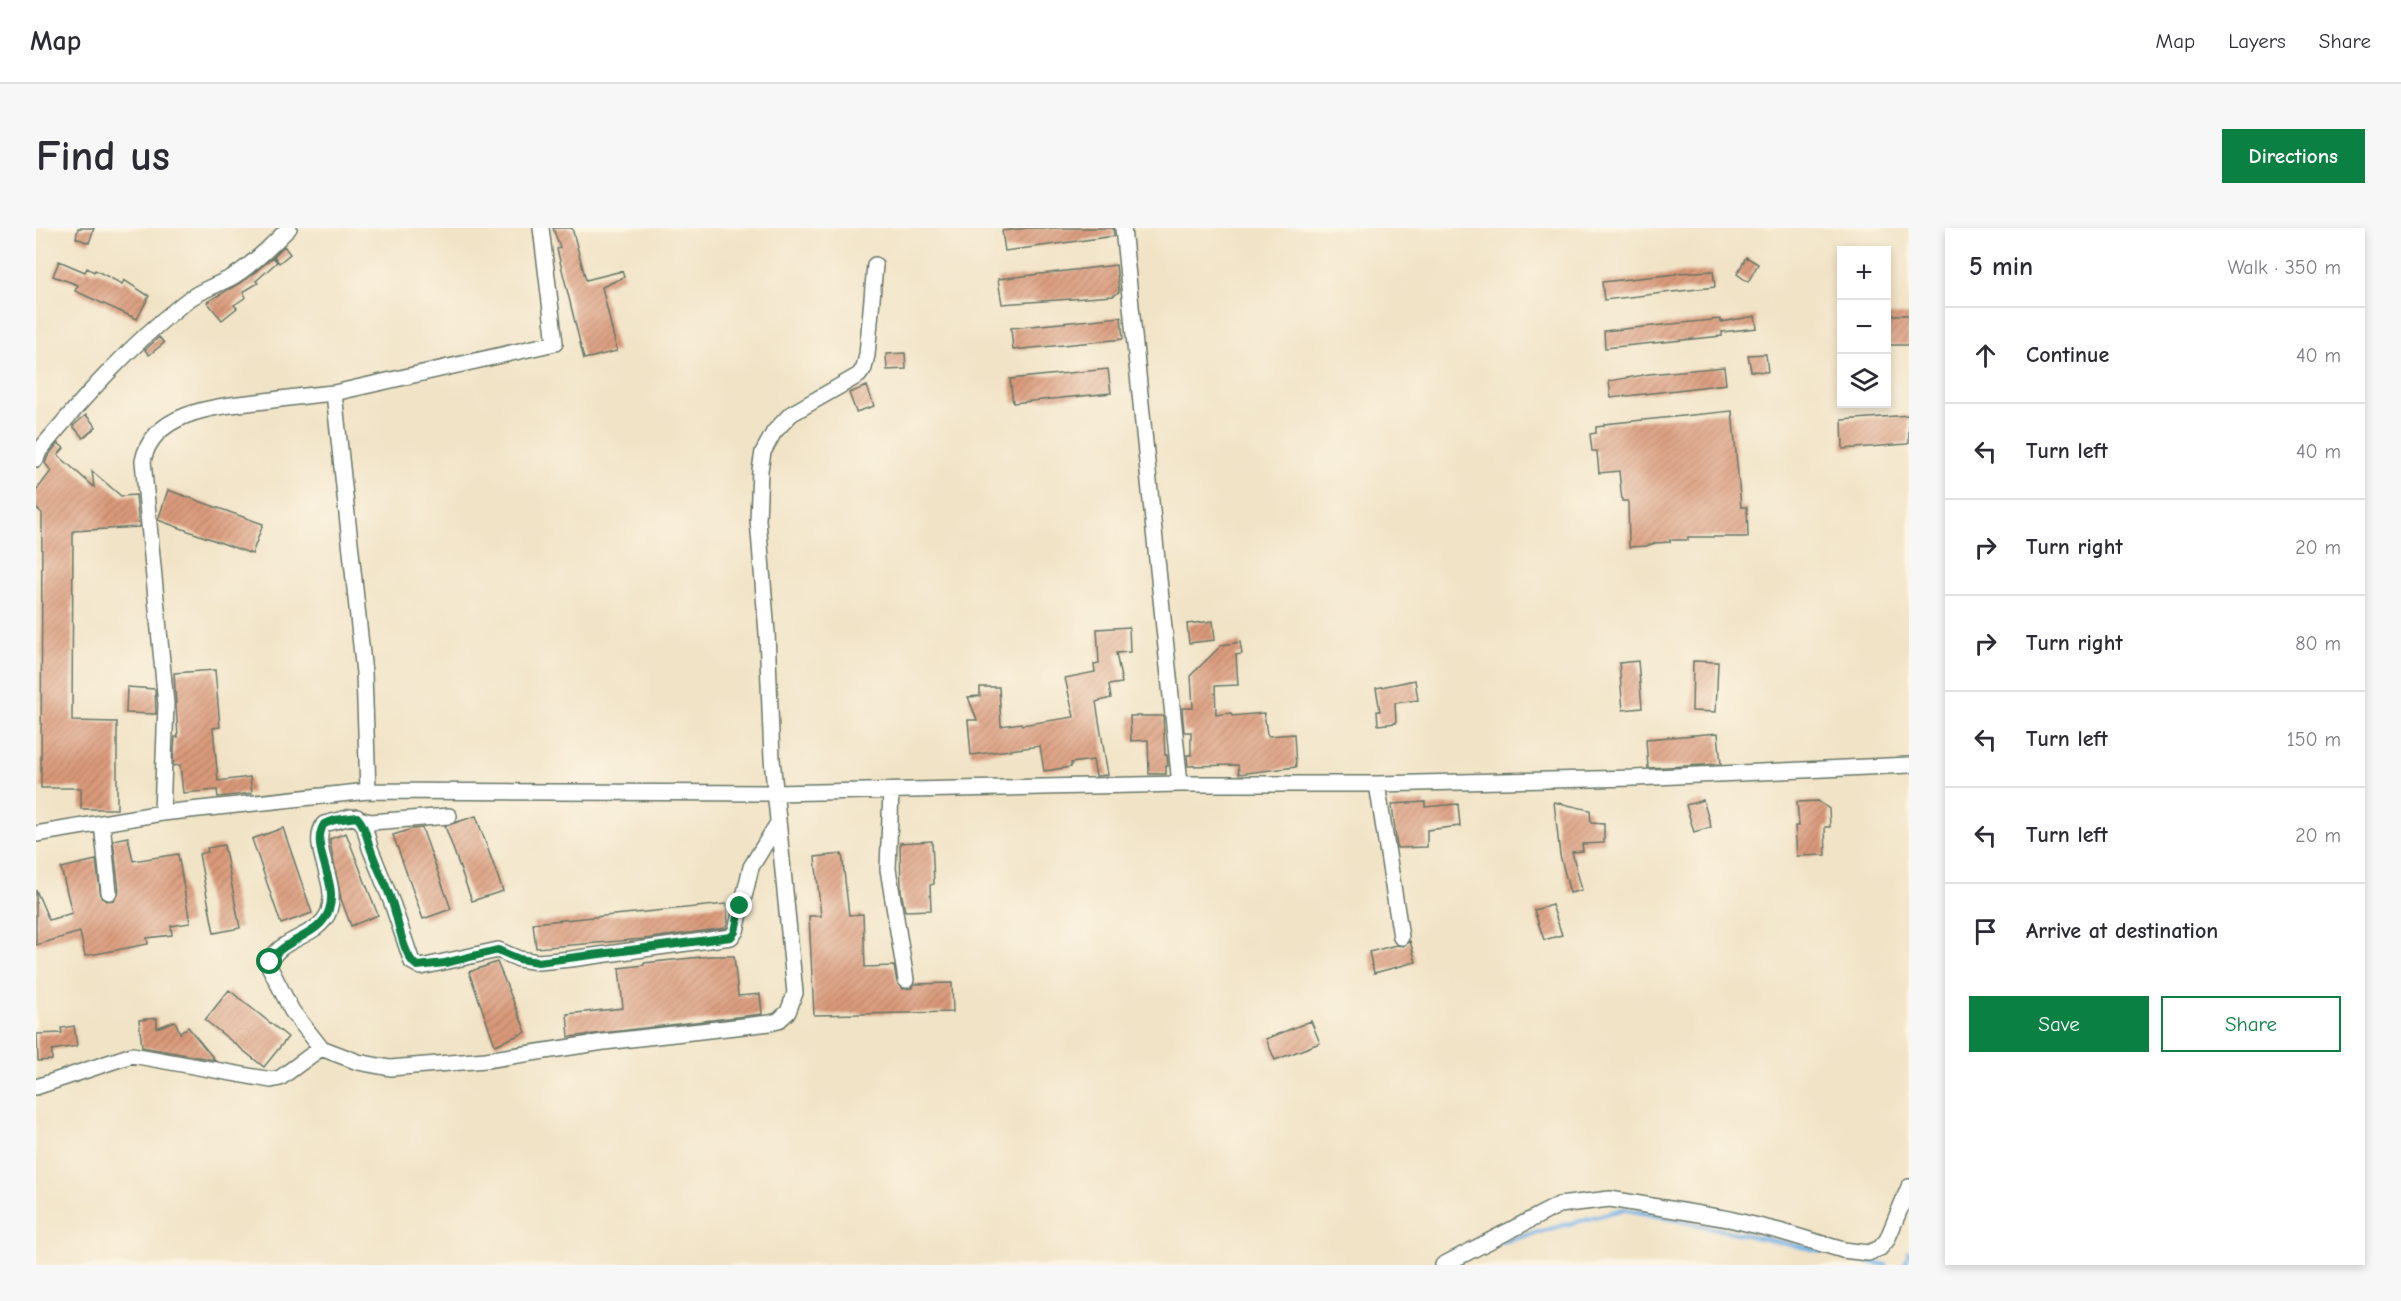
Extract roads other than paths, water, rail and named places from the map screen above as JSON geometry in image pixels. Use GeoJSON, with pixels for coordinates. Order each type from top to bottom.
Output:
{"type":"FeatureCollection","features":[{"type":"Feature","properties":{"kind":"street"},"geometry":{"type":"LineString","coordinates":[[36,459],[39,451],[73,411],[131,348],[188,300],[234,275],[264,253],[289,228]]}},
{"type":"Feature","properties":{"kind":"street"},"geometry":{"type":"LineString","coordinates":[[162,813],[166,704],[143,461],[145,450],[153,437],[174,421],[215,407],[334,393],[555,343],[541,228]]}},
{"type":"Feature","properties":{"kind":"street"},"geometry":{"type":"LineString","coordinates":[[1123,228],[1180,784]]}},
{"type":"Feature","properties":{"kind":"street"},"geometry":{"type":"LineString","coordinates":[[449,816],[371,822],[357,817],[324,824],[320,831],[319,844],[325,860],[331,892],[328,914],[313,930],[277,951],[269,966],[291,1011],[321,1048],[375,1067],[410,1067],[486,1060],[604,1042],[751,1026],[778,1021],[788,1012],[795,993],[774,793],[767,633],[758,520],[762,461],[774,432],[790,414],[859,375],[864,368],[875,265]]}},
{"type":"Feature","properties":{"kind":"street"},"geometry":{"type":"LineString","coordinates":[[334,393],[364,672],[368,791]]}},
{"type":"Feature","properties":{"kind":"street"},"geometry":{"type":"LineString","coordinates":[[36,834],[162,813],[368,791],[774,793],[1180,784],[1377,784],[1635,778],[1909,765]]}},
{"type":"Feature","properties":{"kind":"street"},"geometry":{"type":"LineString","coordinates":[[1377,784],[1401,937]]}},
{"type":"Feature","properties":{"kind":"street"},"geometry":{"type":"LineString","coordinates":[[891,791],[888,869],[906,980]]}},
{"type":"Feature","properties":{"kind":"street"},"geometry":{"type":"LineString","coordinates":[[357,817],[364,825],[370,848],[393,903],[412,962],[422,967],[498,950],[519,959],[538,962],[731,937],[735,932],[751,867],[778,824]]}},
{"type":"Feature","properties":{"kind":"street"},"geometry":{"type":"LineString","coordinates":[[102,823],[108,892]]}},
{"type":"Feature","properties":{"kind":"street"},"geometry":{"type":"LineString","coordinates":[[36,1087],[132,1055],[271,1080],[280,1078],[321,1048]]}},
{"type":"Feature","properties":{"kind":"street"},"geometry":{"type":"LineString","coordinates":[[1443,1265],[1559,1205],[1610,1199],[1718,1217],[1779,1231],[1843,1250],[1868,1253],[1880,1248],[1887,1240],[1909,1187]]}},
{"type":"Feature","properties":{"kind":"waterway"},"geometry":{"type":"LineString","coordinates":[[1502,1242],[1624,1209],[1821,1251]]}},
{"type":"Feature","properties":{"kind":"waterway"},"geometry":{"type":"LineString","coordinates":[[1905,1265],[1909,1252]]}},
{"type":"Feature","properties":{"kind":"waterway"},"geometry":{"type":"LineString","coordinates":[[1856,1259],[1886,1265]]}}]}
